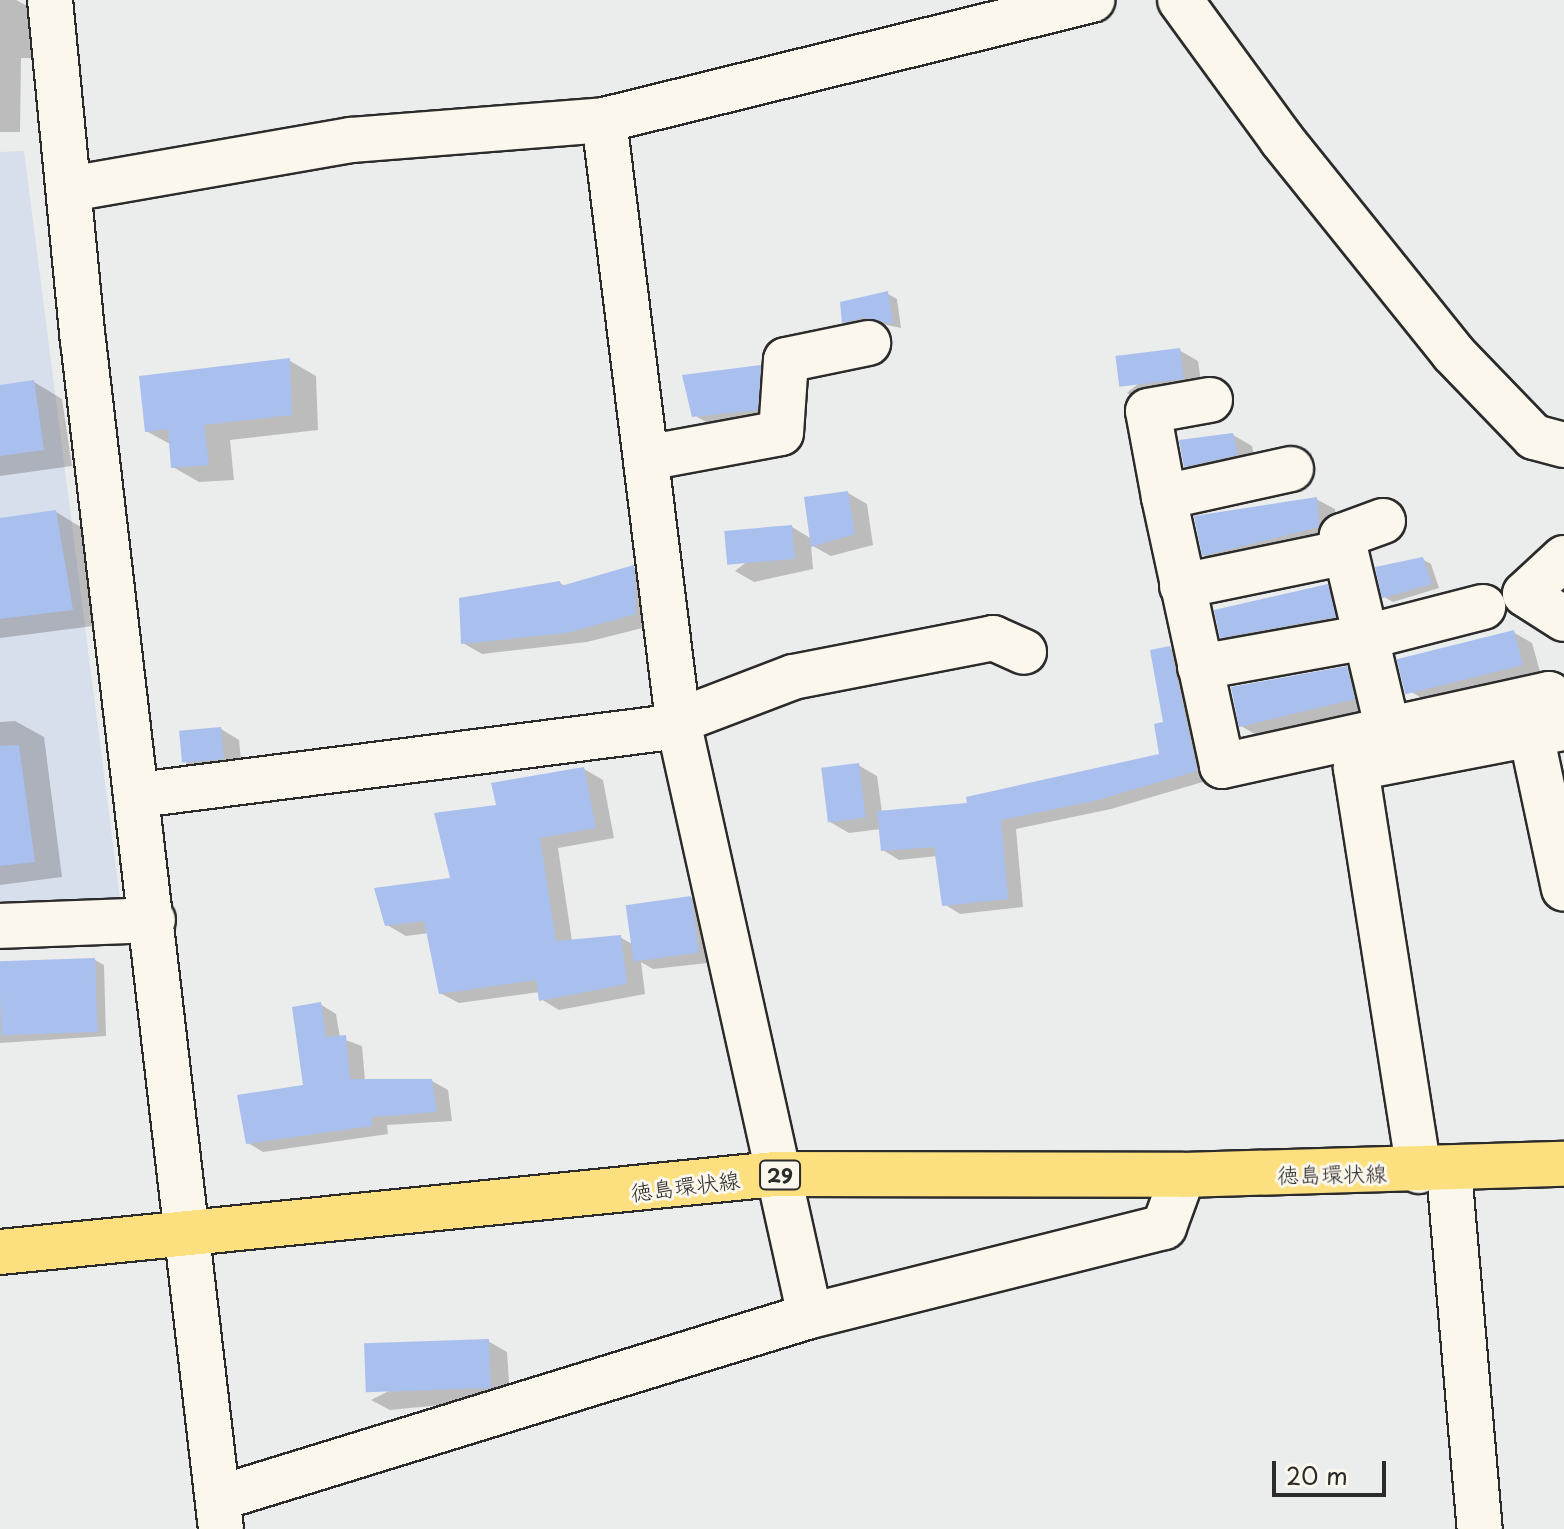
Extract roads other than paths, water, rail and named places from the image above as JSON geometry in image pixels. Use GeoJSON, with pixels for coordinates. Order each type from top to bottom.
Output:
{"type":"FeatureCollection","features":[{"type":"Feature","properties":{"kind":"main road","name":"徳島環状線"},"geometry":{"type":"LineString","coordinates":[[0,1252],[775,1174],[1183,1175],[1434,1171],[1564,1164]]}},
{"type":"Feature","properties":{"kind":"street"},"geometry":{"type":"LineString","coordinates":[[50,0],[220,1514],[810,1316],[1164,1227],[1183,1175]]}},
{"type":"Feature","properties":{"kind":"street"},"geometry":{"type":"LineString","coordinates":[[70,189],[351,140],[604,120],[1092,0]]}},
{"type":"Feature","properties":{"kind":"street"},"geometry":{"type":"LineString","coordinates":[[1180,0],[1282,140],[1453,353],[1534,437],[1564,445]]}},
{"type":"Feature","properties":{"kind":"street"},"geometry":{"type":"LineString","coordinates":[[604,120],[679,724],[775,1174],[810,1316]]}},
{"type":"Feature","properties":{"kind":"street"},"geometry":{"type":"LineString","coordinates":[[646,458],[781,433],[786,360],[868,343]]}},
{"type":"Feature","properties":{"kind":"street"},"geometry":{"type":"LineString","coordinates":[[1210,400],[1148,411],[1182,586],[1222,766],[1549,694],[1564,889]]}},
{"type":"Feature","properties":{"kind":"street"},"geometry":{"type":"LineString","coordinates":[[1164,497],[1291,469]]}},
{"type":"Feature","properties":{"kind":"street"},"geometry":{"type":"LineString","coordinates":[[1383,521],[1342,536],[1388,730]]}},
{"type":"Feature","properties":{"kind":"street"},"geometry":{"type":"LineString","coordinates":[[1182,586],[1346,552]]}},
{"type":"Feature","properties":{"kind":"street"},"geometry":{"type":"LineString","coordinates":[[1564,558],[1525,594],[1564,619]]}},
{"type":"Feature","properties":{"kind":"street"},"geometry":{"type":"LineString","coordinates":[[1200,667],[1366,637],[1483,607]]}},
{"type":"Feature","properties":{"kind":"street"},"geometry":{"type":"LineString","coordinates":[[139,795],[679,724],[793,677],[993,638],[1024,652]]}},
{"type":"Feature","properties":{"kind":"street"},"geometry":{"type":"LineString","coordinates":[[1480,1529],[1434,1171],[1356,768],[1553,723]]}},
{"type":"Feature","properties":{"kind":"street"},"geometry":{"type":"LineString","coordinates":[[0,926],[153,920]]}}]}
